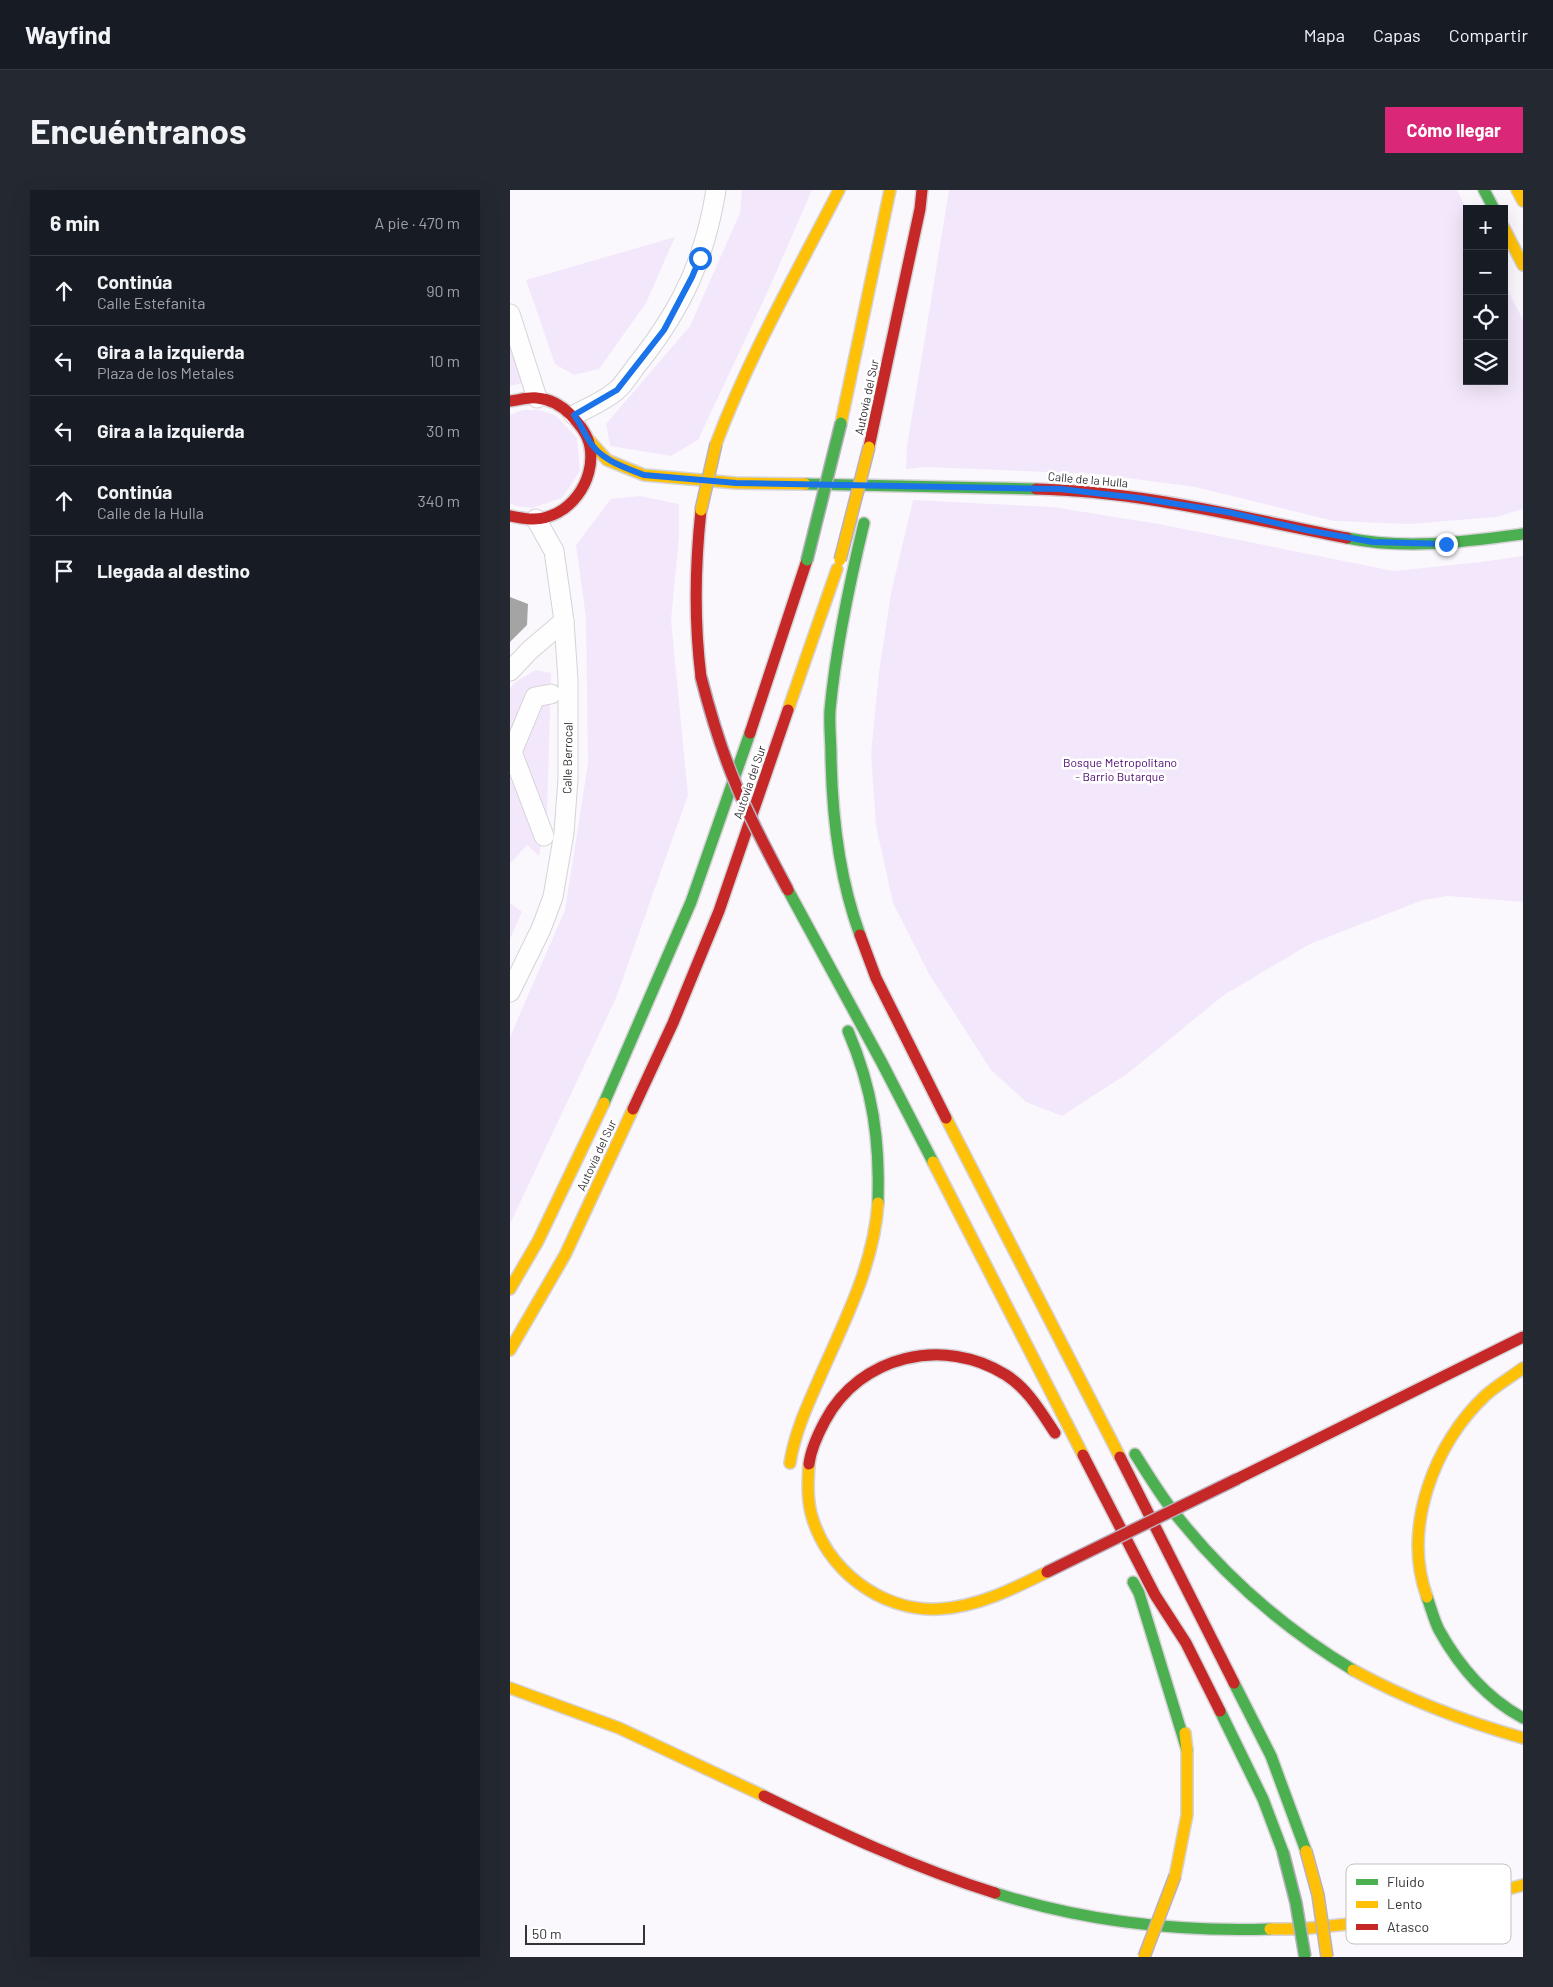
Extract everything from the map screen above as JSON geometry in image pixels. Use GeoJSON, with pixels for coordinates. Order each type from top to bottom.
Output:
{"type":"FeatureCollection","features":[{"type":"Feature","properties":{"kind":"main road"},"geometry":{"type":"LineString","coordinates":[[838,190],[730,402],[716,444],[701,510],[695,567],[694,608],[701,677],[712,720],[727,763],[751,819],[796,906],[882,1063],[1155,1595],[1186,1643],[1263,1799],[1283,1852],[1296,1903],[1305,1957]]}},
{"type":"Feature","properties":{"kind":"main road","name":"Autovía del Sur"},"geometry":{"type":"LineString","coordinates":[[510,1289],[538,1241],[618,1074],[691,902],[774,663],[807,560],[841,423],[890,190]]}},
{"type":"Feature","properties":{"kind":"main road","name":"Autovía del Sur"},"geometry":{"type":"LineString","coordinates":[[510,1350],[565,1255],[673,1023],[719,911],[840,560],[870,447],[920,209],[922,190]]}},
{"type":"Feature","properties":{"kind":"main road"},"geometry":{"type":"LineString","coordinates":[[1484,190],[1492,205]]}},
{"type":"Feature","properties":{"kind":"main road"},"geometry":{"type":"LineString","coordinates":[[1517,190],[1523,201]]}},
{"type":"Feature","properties":{"kind":"main road"},"geometry":{"type":"LineString","coordinates":[[1508,235],[1523,265]]}},
{"type":"Feature","properties":{"kind":"main road"},"geometry":{"type":"LineString","coordinates":[[1511,241],[1523,270]]}},
{"type":"Feature","properties":{"kind":"main road"},"geometry":{"type":"LineString","coordinates":[[510,401],[537,398],[557,403],[574,415],[583,427],[589,440],[592,458],[589,475],[582,491],[571,504]]}},
{"type":"Feature","properties":{"kind":"main road"},"geometry":{"type":"LineString","coordinates":[[589,440],[607,460],[644,475]]}},
{"type":"Feature","properties":{"kind":"main road"},"geometry":{"type":"LineString","coordinates":[[870,447],[867,505],[843,613],[830,712],[830,756],[836,838],[854,918],[876,978],[948,1122],[1068,1353],[1270,1756],[1306,1851],[1318,1895],[1327,1957]]}},
{"type":"Feature","properties":{"kind":"main road"},"geometry":{"type":"LineString","coordinates":[[622,480],[644,475]]}},
{"type":"Feature","properties":{"kind":"main road","name":"Calle de la Hulla"},"geometry":{"type":"LineString","coordinates":[[644,475],[736,483],[1060,489],[1139,498],[1227,512],[1306,530],[1373,542],[1446,544],[1495,537]]}},
{"type":"Feature","properties":{"kind":"main road"},"geometry":{"type":"LineString","coordinates":[[510,516],[536,519],[555,515],[596,489]]}},
{"type":"Feature","properties":{"kind":"main road"},"geometry":{"type":"LineString","coordinates":[[1495,537],[1523,528]]}},
{"type":"Feature","properties":{"kind":"main road"},"geometry":{"type":"LineString","coordinates":[[1495,537],[1523,534]]}},
{"type":"Feature","properties":{"kind":"main road"},"geometry":{"type":"LineString","coordinates":[[796,906],[808,949],[821,976]]}},
{"type":"Feature","properties":{"kind":"main road"},"geometry":{"type":"LineString","coordinates":[[790,1475],[790,1459],[803,1414],[855,1297],[871,1249],[878,1208],[879,1158],[876,1122],[867,1079],[842,1018]]}},
{"type":"Feature","properties":{"kind":"main road"},"geometry":{"type":"LineString","coordinates":[[1060,1440],[1033,1401],[1012,1379],[979,1362],[939,1354],[901,1359],[871,1371],[848,1390],[832,1407],[819,1429],[808,1461],[807,1492],[814,1521],[826,1549],[849,1576],[877,1596],[912,1607],[946,1609],[981,1602],[1015,1589],[1523,1336]]}},
{"type":"Feature","properties":{"kind":"main road"},"geometry":{"type":"LineString","coordinates":[[1068,1353],[1178,1518],[1216,1562],[1256,1599],[1303,1638],[1367,1677],[1417,1702],[1465,1721],[1523,1738]]}},
{"type":"Feature","properties":{"kind":"main road"},"geometry":{"type":"LineString","coordinates":[[1520,1361],[1507,1377],[1461,1420],[1441,1451],[1428,1480],[1420,1521],[1419,1552],[1423,1584],[1432,1615],[1448,1649],[1477,1684],[1512,1712],[1523,1718]]}},
{"type":"Feature","properties":{"kind":"main road"},"geometry":{"type":"LineString","coordinates":[[1108,1534],[1117,1553],[1194,1518]]}},
{"type":"Feature","properties":{"kind":"main road"},"geometry":{"type":"LineString","coordinates":[[1125,1568],[1138,1593],[1187,1750]]}},
{"type":"Feature","properties":{"kind":"main road"},"geometry":{"type":"LineString","coordinates":[[1155,1595],[1166,1632]]}},
{"type":"Feature","properties":{"kind":"main road"},"geometry":{"type":"LineString","coordinates":[[1144,1957],[1176,1876],[1187,1815],[1187,1750],[1180,1685]]}},
{"type":"Feature","properties":{"kind":"main road"},"geometry":{"type":"LineString","coordinates":[[510,1688],[576,1711],[652,1742],[892,1856],[975,1888],[1053,1910],[1116,1921],[1203,1929],[1275,1931],[1346,1924]]}},
{"type":"Feature","properties":{"kind":"street"},"geometry":{"type":"LineString","coordinates":[[574,415],[617,390],[664,330],[700,258],[712,214],[716,190]]}},
{"type":"Feature","properties":{"kind":"street"},"geometry":{"type":"LineString","coordinates":[[510,314],[537,398]]}},
{"type":"Feature","properties":{"kind":"street","name":"Calle Berrocal"},"geometry":{"type":"LineString","coordinates":[[510,992],[541,929],[553,897],[564,833],[568,769],[568,680],[564,621],[554,551],[536,519]]}},
{"type":"Feature","properties":{"kind":"street"},"geometry":{"type":"LineString","coordinates":[[510,671],[530,650],[564,621]]}},
{"type":"Feature","properties":{"kind":"street"},"geometry":{"type":"LineString","coordinates":[[544,836],[511,752],[535,697],[551,694]]}},
{"type":"Feature","properties":{"kind":"green space"},"geometry":{"type":"Polygon","coordinates":[[[742,190],[812,190],[768,291],[698,440],[671,456],[610,446],[606,424],[690,326],[740,213],[742,190]]]}},
{"type":"Feature","properties":{"kind":"green space"},"geometry":{"type":"Polygon","coordinates":[[[949,190],[1457,190],[1464,205],[1463,385],[1508,385],[1508,291],[1523,320],[1523,509],[1496,517],[1409,524],[1334,521],[1195,487],[1097,474],[924,467],[906,469],[907,447],[949,190]]]}},
{"type":"Feature","properties":{"kind":"green space"},"geometry":{"type":"Polygon","coordinates":[[[675,237],[646,303],[599,369],[574,375],[555,364],[526,280],[675,237]]]}},
{"type":"Feature","properties":{"kind":"green space"},"geometry":{"type":"Polygon","coordinates":[[[510,341],[524,383],[510,386],[510,341]]]}},
{"type":"Feature","properties":{"kind":"green space"},"geometry":{"type":"Polygon","coordinates":[[[523,410],[539,410],[555,415],[577,438],[580,471],[562,498],[532,508],[516,506],[510,503],[510,415],[523,410]]]}},
{"type":"Feature","properties":{"kind":"green space"},"geometry":{"type":"Polygon","coordinates":[[[640,496],[679,504],[679,537],[671,620],[688,795],[616,998],[510,1224],[510,1037],[565,910],[588,763],[586,618],[576,545],[611,499],[640,496]]]}},
{"type":"Feature","properties":{"kind":"green space","name":"Bosque Metropolitano - Barrio Butarque"},"geometry":{"type":"Polygon","coordinates":[[[913,500],[1053,507],[1159,524],[1394,571],[1523,556],[1523,902],[1448,896],[1423,900],[1310,944],[1224,995],[1127,1074],[1062,1116],[1026,1102],[991,1070],[929,974],[893,903],[876,826],[871,754],[879,672],[891,593],[913,500]]]}},
{"type":"Feature","properties":{"kind":"green space"},"geometry":{"type":"Polygon","coordinates":[[[536,670],[551,673],[547,819],[539,856],[527,845],[510,864],[510,688],[517,681],[536,670]]]}},
{"type":"Feature","properties":{"kind":"green space"},"geometry":{"type":"Polygon","coordinates":[[[510,903],[522,912],[510,939],[510,903]]]}},
{"type":"Feature","properties":{"kind":"building"},"geometry":{"type":"Polygon","coordinates":[[[510,597],[528,604],[527,625],[510,642],[510,597]]]}},
{"type":"Feature","properties":{"kind":"traffic: fast"},"geometry":{"type":"LineString","coordinates":[[1484,190],[1492,205]]}},
{"type":"Feature","properties":{"kind":"traffic: fast"},"geometry":{"type":"LineString","coordinates":[[807,560],[841,423]]}},
{"type":"Feature","properties":{"kind":"traffic: fast"},"geometry":{"type":"LineString","coordinates":[[805,484],[1036,489]]}},
{"type":"Feature","properties":{"kind":"traffic: fast"},"geometry":{"type":"LineString","coordinates":[[860,935],[847,891],[838,847],[833,801],[830,716],[839,639],[864,523]]}},
{"type":"Feature","properties":{"kind":"traffic: fast"},"geometry":{"type":"LineString","coordinates":[[1347,538],[1391,544],[1435,544],[1523,534]]}},
{"type":"Feature","properties":{"kind":"traffic: fast"},"geometry":{"type":"LineString","coordinates":[[604,1103],[691,902],[750,733]]}},
{"type":"Feature","properties":{"kind":"traffic: fast"},"geometry":{"type":"LineString","coordinates":[[788,890],[882,1063],[933,1162]]}},
{"type":"Feature","properties":{"kind":"traffic: fast"},"geometry":{"type":"LineString","coordinates":[[848,1031],[864,1074],[873,1116],[878,1158],[878,1203]]}},
{"type":"Feature","properties":{"kind":"traffic: fast"},"geometry":{"type":"LineString","coordinates":[[1135,1454],[1173,1511],[1212,1557],[1279,1618],[1303,1637],[1353,1670]]}},
{"type":"Feature","properties":{"kind":"traffic: fast"},"geometry":{"type":"LineString","coordinates":[[1133,1582],[1139,1593],[1187,1750]]}},
{"type":"Feature","properties":{"kind":"traffic: fast"},"geometry":{"type":"LineString","coordinates":[[1427,1597],[1439,1630],[1455,1656],[1485,1691],[1523,1718]]}},
{"type":"Feature","properties":{"kind":"traffic: fast"},"geometry":{"type":"LineString","coordinates":[[1234,1683],[1271,1756],[1306,1851]]}},
{"type":"Feature","properties":{"kind":"traffic: fast"},"geometry":{"type":"LineString","coordinates":[[1220,1711],[1263,1799],[1283,1852]]}},
{"type":"Feature","properties":{"kind":"traffic: fast"},"geometry":{"type":"LineString","coordinates":[[1283,1852],[1296,1903],[1305,1957]]}},
{"type":"Feature","properties":{"kind":"traffic: fast"},"geometry":{"type":"LineString","coordinates":[[995,1893],[1062,1911],[1131,1923],[1201,1929],[1270,1929]]}},
{"type":"Feature","properties":{"kind":"traffic: slow"},"geometry":{"type":"LineString","coordinates":[[716,444],[758,347],[839,190]]}},
{"type":"Feature","properties":{"kind":"traffic: slow"},"geometry":{"type":"LineString","coordinates":[[841,423],[890,190]]}},
{"type":"Feature","properties":{"kind":"traffic: slow"},"geometry":{"type":"LineString","coordinates":[[1517,190],[1523,201]]}},
{"type":"Feature","properties":{"kind":"traffic: slow"},"geometry":{"type":"LineString","coordinates":[[1508,236],[1523,265]]}},
{"type":"Feature","properties":{"kind":"traffic: slow"},"geometry":{"type":"LineString","coordinates":[[589,440],[607,460],[644,475],[736,483],[805,484]]}},
{"type":"Feature","properties":{"kind":"traffic: slow"},"geometry":{"type":"LineString","coordinates":[[701,510],[716,444]]}},
{"type":"Feature","properties":{"kind":"traffic: slow"},"geometry":{"type":"LineString","coordinates":[[840,560],[869,447]]}},
{"type":"Feature","properties":{"kind":"traffic: slow"},"geometry":{"type":"LineString","coordinates":[[788,710],[837,569]]}},
{"type":"Feature","properties":{"kind":"traffic: slow"},"geometry":{"type":"LineString","coordinates":[[510,1289],[538,1241],[604,1103]]}},
{"type":"Feature","properties":{"kind":"traffic: slow"},"geometry":{"type":"LineString","coordinates":[[510,1350],[565,1255],[633,1109]]}},
{"type":"Feature","properties":{"kind":"traffic: slow"},"geometry":{"type":"LineString","coordinates":[[946,1118],[1120,1457]]}},
{"type":"Feature","properties":{"kind":"traffic: slow"},"geometry":{"type":"LineString","coordinates":[[933,1162],[1083,1455]]}},
{"type":"Feature","properties":{"kind":"traffic: slow"},"geometry":{"type":"LineString","coordinates":[[790,1463],[795,1439],[804,1415],[858,1289],[871,1247],[878,1203]]}},
{"type":"Feature","properties":{"kind":"traffic: slow"},"geometry":{"type":"LineString","coordinates":[[1427,1597],[1420,1570],[1418,1543],[1421,1515],[1428,1488],[1438,1462],[1451,1437],[1486,1395],[1523,1368]]}},
{"type":"Feature","properties":{"kind":"traffic: slow"},"geometry":{"type":"LineString","coordinates":[[809,1464],[809,1501],[818,1533],[842,1569],[858,1583],[877,1595],[917,1608],[953,1608],[981,1601],[1047,1572]]}},
{"type":"Feature","properties":{"kind":"traffic: slow"},"geometry":{"type":"LineString","coordinates":[[1353,1670],[1394,1691],[1436,1709],[1523,1738]]}},
{"type":"Feature","properties":{"kind":"traffic: slow"},"geometry":{"type":"LineString","coordinates":[[510,1688],[619,1728],[764,1796]]}},
{"type":"Feature","properties":{"kind":"traffic: slow"},"geometry":{"type":"LineString","coordinates":[[1175,1876],[1187,1815],[1187,1750],[1185,1733]]}},
{"type":"Feature","properties":{"kind":"traffic: slow"},"geometry":{"type":"LineString","coordinates":[[1306,1851],[1318,1895],[1327,1957]]}},
{"type":"Feature","properties":{"kind":"traffic: slow"},"geometry":{"type":"LineString","coordinates":[[1144,1957],[1175,1876]]}},
{"type":"Feature","properties":{"kind":"traffic: slow"},"geometry":{"type":"LineString","coordinates":[[1511,1888],[1523,1885]]}},
{"type":"Feature","properties":{"kind":"traffic: slow"},"geometry":{"type":"LineString","coordinates":[[1270,1929],[1301,1929],[1346,1924]]}},
{"type":"Feature","properties":{"kind":"traffic: jam"},"geometry":{"type":"LineString","coordinates":[[869,447],[920,209],[922,190]]}},
{"type":"Feature","properties":{"kind":"traffic: jam"},"geometry":{"type":"LineString","coordinates":[[510,401],[530,398],[542,399],[551,401],[563,408],[574,418],[585,434],[589,442],[591,460],[589,473],[584,485],[577,496],[558,513],[533,519],[510,516]]}},
{"type":"Feature","properties":{"kind":"traffic: jam"},"geometry":{"type":"LineString","coordinates":[[1036,489],[1075,491],[1153,500],[1347,538]]}},
{"type":"Feature","properties":{"kind":"traffic: jam"},"geometry":{"type":"LineString","coordinates":[[701,510],[696,594],[701,677]]}},
{"type":"Feature","properties":{"kind":"traffic: jam"},"geometry":{"type":"LineString","coordinates":[[750,733],[807,560]]}},
{"type":"Feature","properties":{"kind":"traffic: jam"},"geometry":{"type":"LineString","coordinates":[[701,677],[724,754],[734,780],[788,890]]}},
{"type":"Feature","properties":{"kind":"traffic: jam"},"geometry":{"type":"LineString","coordinates":[[633,1109],[673,1023],[719,911],[788,710]]}},
{"type":"Feature","properties":{"kind":"traffic: jam"},"geometry":{"type":"LineString","coordinates":[[860,935],[876,978],[946,1118]]}},
{"type":"Feature","properties":{"kind":"traffic: jam"},"geometry":{"type":"LineString","coordinates":[[1237,1479],[1523,1337]]}},
{"type":"Feature","properties":{"kind":"traffic: jam"},"geometry":{"type":"LineString","coordinates":[[809,1464],[817,1436],[825,1421],[840,1398],[859,1380],[881,1367],[905,1359],[931,1355],[956,1356],[982,1363],[1006,1375],[1027,1394],[1055,1433]]}},
{"type":"Feature","properties":{"kind":"traffic: jam"},"geometry":{"type":"LineString","coordinates":[[1083,1455],[1155,1595],[1186,1643],[1220,1711]]}},
{"type":"Feature","properties":{"kind":"traffic: jam"},"geometry":{"type":"LineString","coordinates":[[1120,1457],[1234,1683]]}},
{"type":"Feature","properties":{"kind":"traffic: jam"},"geometry":{"type":"LineString","coordinates":[[1047,1572],[1237,1479]]}},
{"type":"Feature","properties":{"kind":"traffic: jam"},"geometry":{"type":"LineString","coordinates":[[764,1796],[878,1849],[995,1893]]}},
{"type":"Feature","properties":{"kind":"route"},"geometry":{"type":"LineString","coordinates":[[700,258],[664,330],[617,390],[574,415],[583,427],[589,440],[607,460],[633,471],[644,475],[736,483],[1060,489],[1139,498],[1227,512],[1306,530],[1373,542],[1446,544]]}}]}
